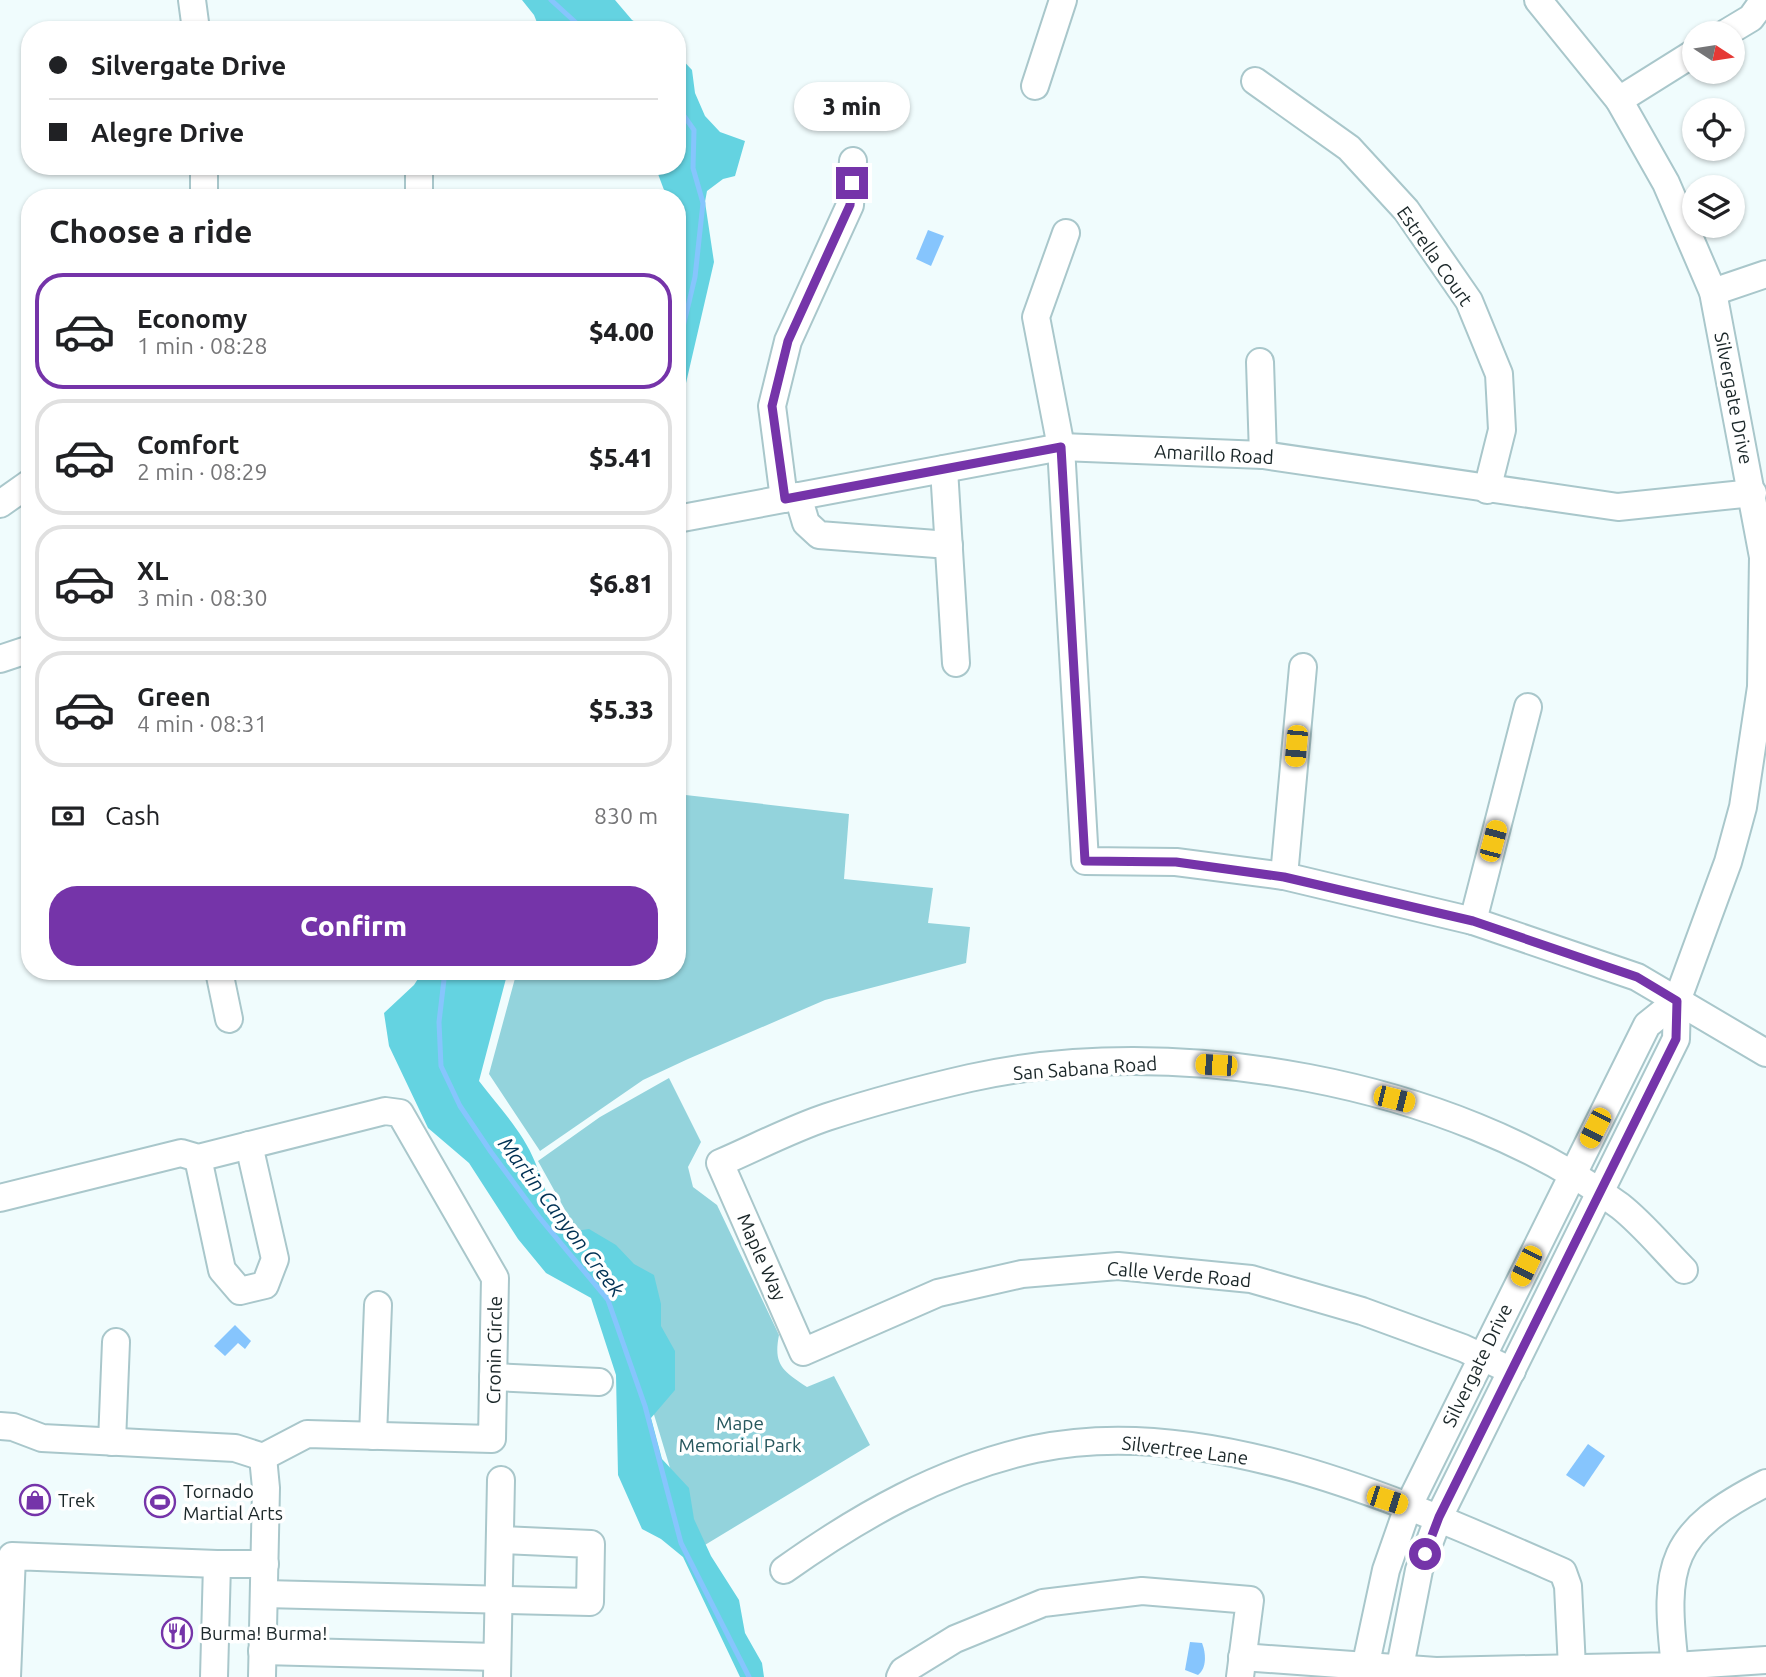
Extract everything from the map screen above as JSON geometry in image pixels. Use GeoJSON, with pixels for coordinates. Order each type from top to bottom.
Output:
{"type":"FeatureCollection","features":[{"type":"Feature","properties":{"kind":"street"},"geometry":{"type":"LineString","coordinates":[[192,0],[195,21]]}},
{"type":"Feature","properties":{"kind":"street"},"geometry":{"type":"LineString","coordinates":[[1035,86],[1063,0]]}},
{"type":"Feature","properties":{"kind":"street","name":"Silvergate Drive"},"geometry":{"type":"LineString","coordinates":[[1398,1673],[1419,1570],[1439,1517],[1676,1039],[1677,1001],[1728,862],[1753,750],[1761,687],[1763,558],[1753,493],[1713,292],[1666,183],[1619,100],[1538,0]]}},
{"type":"Feature","properties":{"kind":"street"},"geometry":{"type":"LineString","coordinates":[[1745,22],[1751,18],[1764,0]]}},
{"type":"Feature","properties":{"kind":"street"},"geometry":{"type":"LineString","coordinates":[[1619,100],[1682,61]]}},
{"type":"Feature","properties":{"kind":"street","name":"Estrella Court"},"geometry":{"type":"LineString","coordinates":[[1255,81],[1349,148],[1406,210],[1469,301],[1499,374],[1502,430],[1487,490]]}},
{"type":"Feature","properties":{"kind":"street"},"geometry":{"type":"LineString","coordinates":[[853,162],[850,205],[788,341],[772,406],[791,498],[806,523],[819,535],[949,545]]}},
{"type":"Feature","properties":{"kind":"street"},"geometry":{"type":"LineString","coordinates":[[1066,233],[1036,317],[1061,447],[1085,861],[1176,862],[1284,877],[1473,921],[1637,977],[1766,1053]]}},
{"type":"Feature","properties":{"kind":"street"},"geometry":{"type":"LineString","coordinates":[[1713,292],[1766,274]]}},
{"type":"Feature","properties":{"kind":"street"},"geometry":{"type":"LineString","coordinates":[[1259,362],[1263,455]]}},
{"type":"Feature","properties":{"kind":"street","name":"Amarillo Road"},"geometry":{"type":"LineString","coordinates":[[686,517],[1061,447],[1263,455],[1487,490],[1618,507],[1753,493]]}},
{"type":"Feature","properties":{"kind":"street"},"geometry":{"type":"LineString","coordinates":[[944,469],[956,663]]}},
{"type":"Feature","properties":{"kind":"street"},"geometry":{"type":"LineString","coordinates":[[0,504],[21,489]]}},
{"type":"Feature","properties":{"kind":"street"},"geometry":{"type":"LineString","coordinates":[[0,659],[21,652]]}},
{"type":"Feature","properties":{"kind":"street"},"geometry":{"type":"LineString","coordinates":[[1284,877],[1303,667]]}},
{"type":"Feature","properties":{"kind":"street"},"geometry":{"type":"LineString","coordinates":[[1473,921],[1528,707]]}},
{"type":"Feature","properties":{"kind":"street"},"geometry":{"type":"LineString","coordinates":[[221,980],[229,1018]]}},
{"type":"Feature","properties":{"kind":"street","name":"Silvergate Drive"},"geometry":{"type":"LineString","coordinates":[[1364,1672],[1386,1570],[1408,1507],[1647,1025],[1677,1001]]}},
{"type":"Feature","properties":{"kind":"street","name":"San Sabana Road"},"geometry":{"type":"LineString","coordinates":[[720,1163],[826,1118],[971,1078],[1053,1066],[1138,1061],[1216,1065],[1294,1077],[1404,1101],[1461,1121],[1553,1164],[1622,1207],[1684,1270]]}},
{"type":"Feature","properties":{"kind":"street","name":"Cronin Circle"},"geometry":{"type":"LineString","coordinates":[[0,1198],[181,1153],[198,1158],[385,1111],[400,1113],[495,1278],[492,1439],[307,1434],[288,1441],[263,1457]]}},
{"type":"Feature","properties":{"kind":"street"},"geometry":{"type":"LineString","coordinates":[[198,1158],[222,1270],[240,1291],[265,1285],[275,1259],[249,1145]]}},
{"type":"Feature","properties":{"kind":"street","name":"Maple Way"},"geometry":{"type":"LineString","coordinates":[[720,1163],[803,1352]]}},
{"type":"Feature","properties":{"kind":"street","name":"Calle Verde Road"},"geometry":{"type":"LineString","coordinates":[[803,1352],[938,1293],[1021,1274],[1118,1266],[1251,1279],[1362,1311],[1481,1356],[1512,1371]]}},
{"type":"Feature","properties":{"kind":"street"},"geometry":{"type":"LineString","coordinates":[[373,1436],[377,1305]]}},
{"type":"Feature","properties":{"kind":"street"},"geometry":{"type":"LineString","coordinates":[[112,1442],[116,1342]]}},
{"type":"Feature","properties":{"kind":"street"},"geometry":{"type":"LineString","coordinates":[[493,1377],[599,1382]]}},
{"type":"Feature","properties":{"kind":"street"},"geometry":{"type":"LineString","coordinates":[[0,1426],[13,1427],[42,1438],[235,1448],[263,1457],[266,1488],[262,1664],[497,1667],[501,1480]]}},
{"type":"Feature","properties":{"kind":"street","name":"Silvertree Lane"},"geometry":{"type":"LineString","coordinates":[[784,1570],[840,1530],[926,1484],[1035,1449],[1122,1440],[1221,1451],[1307,1471],[1439,1517],[1563,1572],[1568,1586],[1572,1668]]}},
{"type":"Feature","properties":{"kind":"street"},"geometry":{"type":"LineString","coordinates":[[1675,1666],[1668,1605],[1675,1560],[1701,1523],[1735,1498],[1766,1483]]}},
{"type":"Feature","properties":{"kind":"street"},"geometry":{"type":"LineString","coordinates":[[264,1594],[590,1602],[592,1544],[500,1540]]}},
{"type":"Feature","properties":{"kind":"street"},"geometry":{"type":"LineString","coordinates":[[7,1677],[12,1556],[265,1564]]}},
{"type":"Feature","properties":{"kind":"street"},"geometry":{"type":"LineString","coordinates":[[214,1677],[217,1564]]}},
{"type":"Feature","properties":{"kind":"street"},"geometry":{"type":"LineString","coordinates":[[900,1677],[903,1671],[955,1639],[1043,1604],[1142,1591],[1250,1600],[1241,1667],[1398,1673],[1507,1673],[1766,1660]]}},
{"type":"Feature","properties":{"kind":"green space"},"geometry":{"type":"Polygon","coordinates":[[[686,795],[849,814],[844,879],[933,888],[928,923],[970,927],[966,963],[825,1000],[688,1059],[643,1080],[540,1151],[489,1074],[515,980],[686,980],[686,795]]]}},
{"type":"Feature","properties":{"kind":"green space","name":"Mape Memorial Park"},"geometry":{"type":"Polygon","coordinates":[[[669,1078],[701,1142],[688,1167],[693,1187],[717,1205],[779,1335],[777,1354],[782,1366],[807,1387],[834,1376],[870,1445],[695,1551],[649,1398],[585,1246],[538,1161],[600,1117],[669,1078]]]}},
{"type":"Feature","properties":{"kind":"shaded area"},"geometry":{"type":"Polygon","coordinates":[[[522,0],[615,0],[634,21],[536,21],[522,0]]]}},
{"type":"Feature","properties":{"kind":"shaded area"},"geometry":{"type":"Polygon","coordinates":[[[686,64],[692,70],[695,93],[705,116],[720,132],[745,141],[735,176],[723,179],[707,191],[705,202],[714,262],[686,383],[686,189],[664,189],[658,175],[686,175],[686,64]]]}},
{"type":"Feature","properties":{"kind":"shaded area"},"geometry":{"type":"Polygon","coordinates":[[[928,230],[944,236],[931,266],[916,259],[928,230]]]}},
{"type":"Feature","properties":{"kind":"shaded area"},"geometry":{"type":"Polygon","coordinates":[[[417,980],[506,980],[479,1081],[524,1140],[563,1233],[589,1229],[616,1245],[634,1264],[654,1275],[661,1304],[661,1326],[675,1351],[675,1390],[651,1418],[662,1459],[689,1488],[694,1519],[711,1556],[739,1600],[745,1633],[762,1663],[764,1677],[740,1677],[683,1557],[661,1539],[642,1529],[618,1475],[616,1375],[591,1298],[546,1273],[518,1239],[469,1163],[428,1128],[389,1046],[384,1013],[417,980]]]}},
{"type":"Feature","properties":{"kind":"shaded area"},"geometry":{"type":"Polygon","coordinates":[[[235,1325],[251,1341],[245,1349],[238,1343],[225,1356],[214,1346],[235,1325]]]}},
{"type":"Feature","properties":{"kind":"shaded area"},"geometry":{"type":"Polygon","coordinates":[[[1588,1444],[1605,1456],[1584,1487],[1566,1475],[1588,1444]]]}},
{"type":"Feature","properties":{"kind":"shaded area"},"geometry":{"type":"Polygon","coordinates":[[[1190,1642],[1202,1643],[1203,1647],[1204,1664],[1198,1675],[1185,1670],[1190,1642]]]}},
{"type":"Feature","properties":{"kind":"waterway","name":"Martin Canyon Creek"},"geometry":{"type":"LineString","coordinates":[[551,0],[574,21]]}},
{"type":"Feature","properties":{"kind":"waterway","name":"Martin Canyon Creek"},"geometry":{"type":"LineString","coordinates":[[686,119],[694,130],[693,168],[703,203],[695,277],[686,314]]}},
{"type":"Feature","properties":{"kind":"waterway","name":"Martin Canyon Creek"},"geometry":{"type":"LineString","coordinates":[[444,980],[439,1022],[441,1066],[460,1106],[491,1152],[539,1217],[608,1300],[645,1406],[681,1543],[749,1677]]}},
{"type":"Feature","properties":{"kind":"place","name":"Trek"},"geometry":{"type":"Point","coordinates":[35,1500]}},
{"type":"Feature","properties":{"kind":"place","name":"Tornado Martial Arts"},"geometry":{"type":"Point","coordinates":[160,1502]}},
{"type":"Feature","properties":{"kind":"place","name":"Burma! Burma!"},"geometry":{"type":"Point","coordinates":[177,1633]}},
{"type":"Feature","properties":{"kind":"route"},"geometry":{"type":"LineString","coordinates":[[852,183],[850,205],[788,341],[772,406],[785,499],[1061,447],[1085,861],[1176,862],[1284,877],[1473,921],[1637,977],[1677,1001],[1676,1039],[1439,1517],[1425,1554]]}}]}
